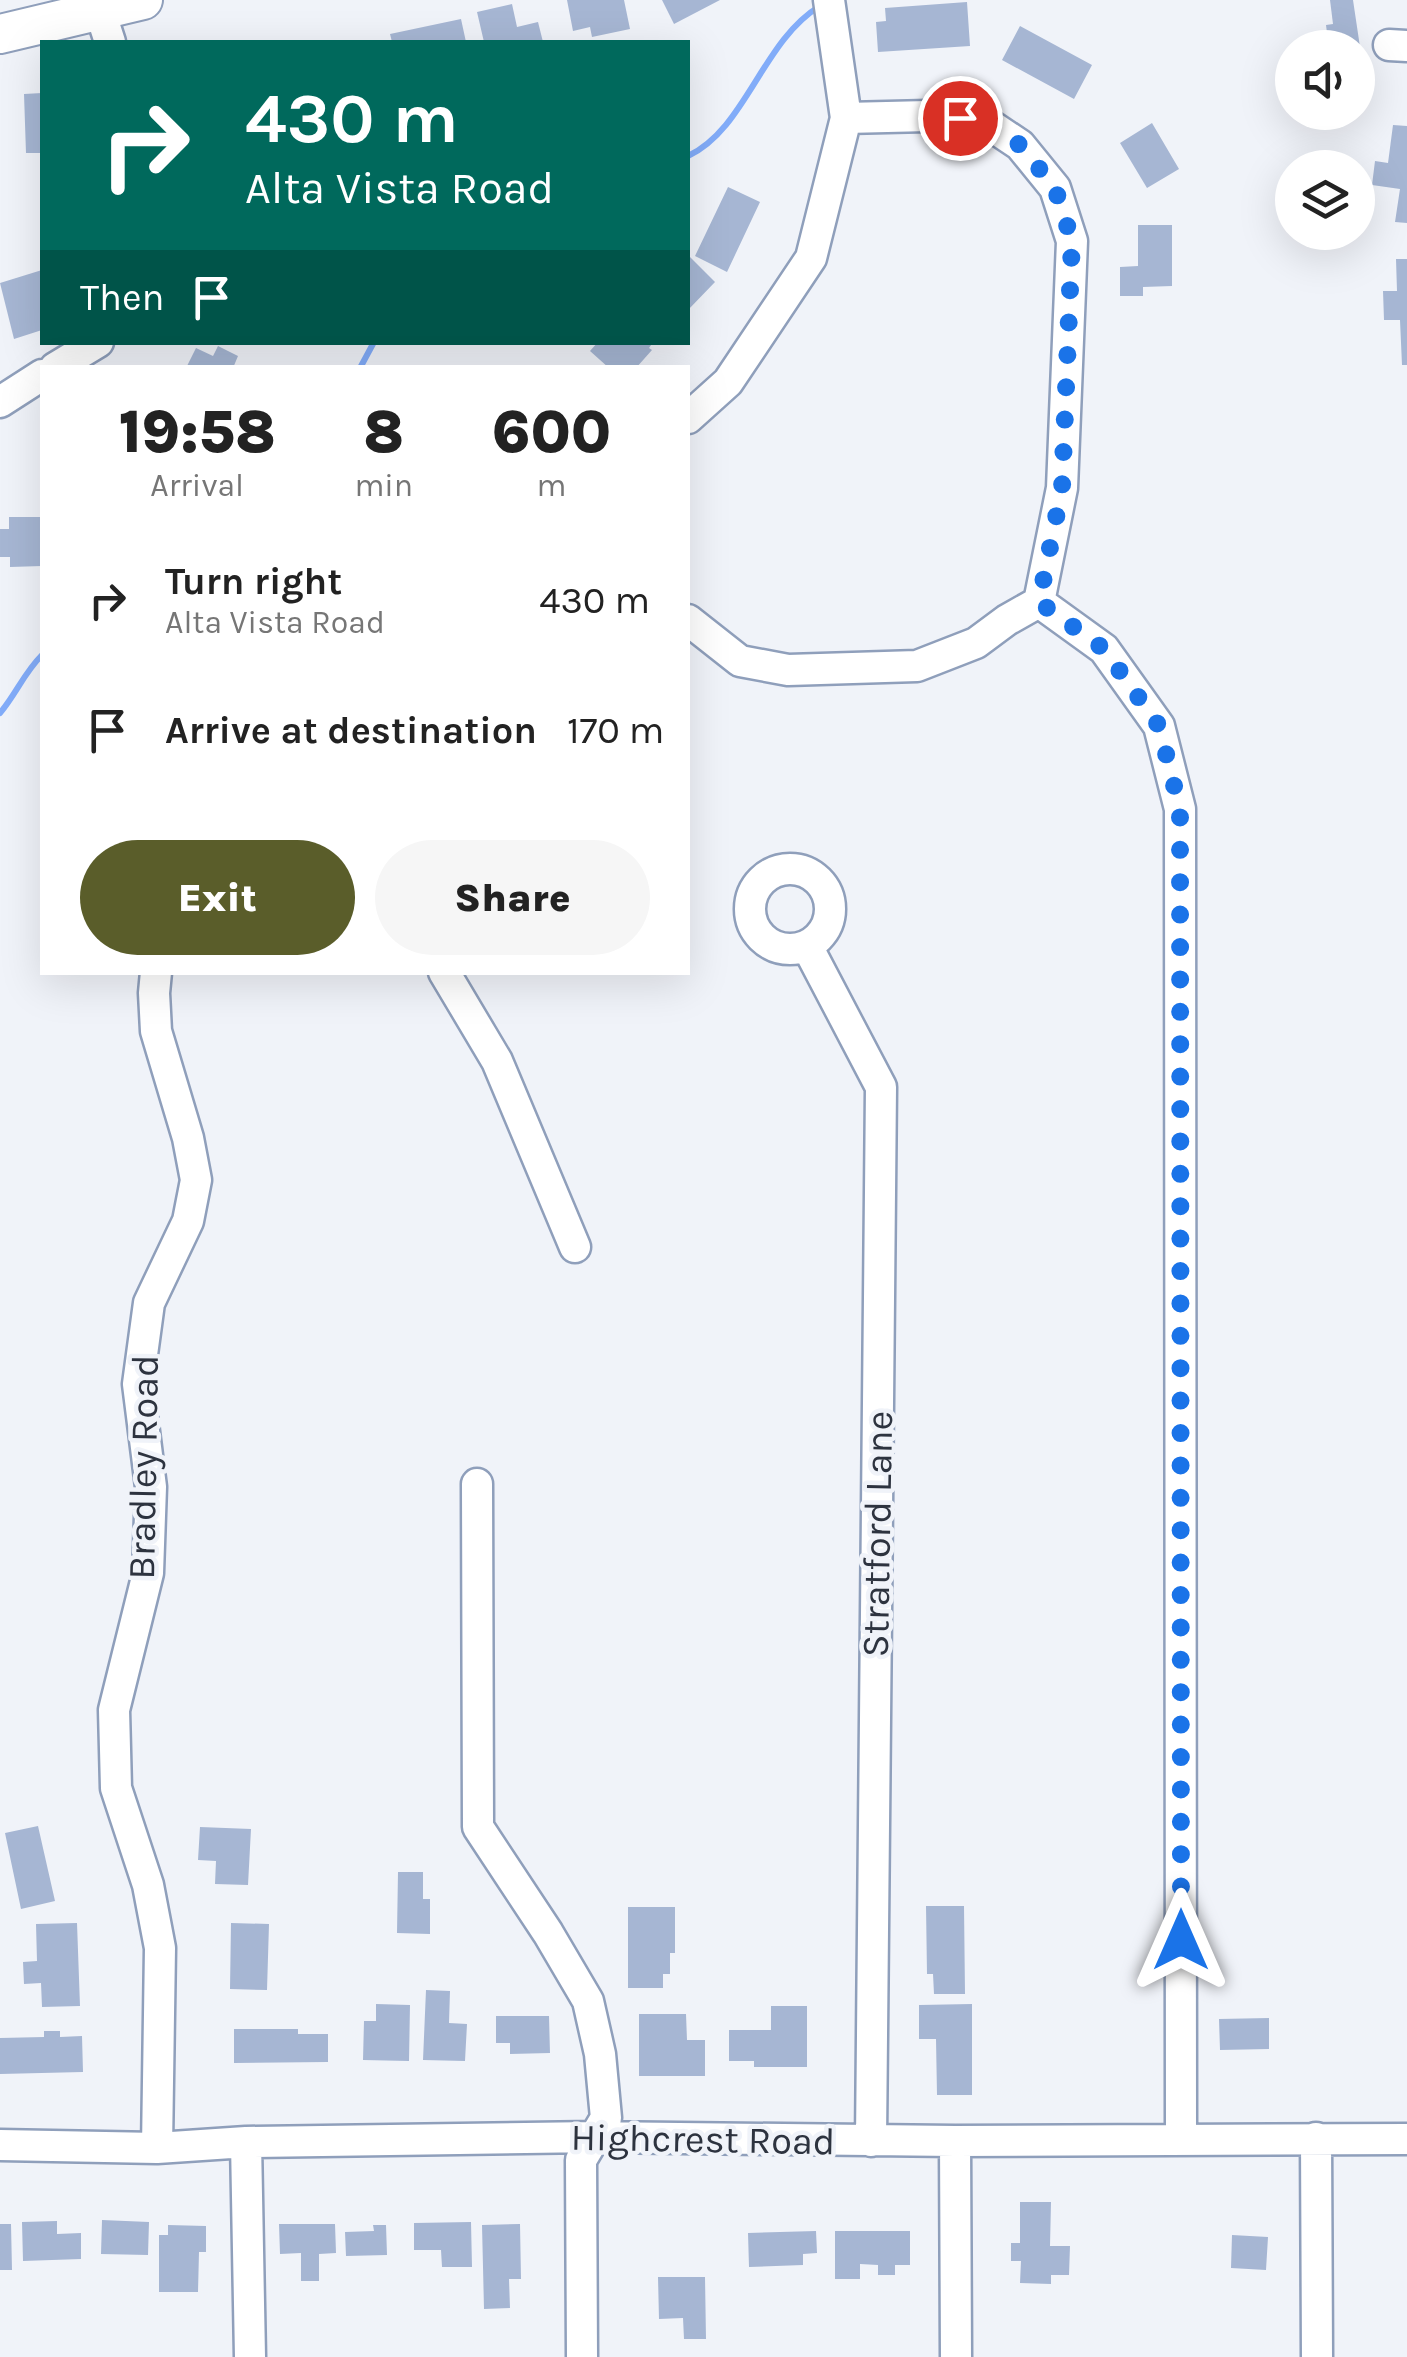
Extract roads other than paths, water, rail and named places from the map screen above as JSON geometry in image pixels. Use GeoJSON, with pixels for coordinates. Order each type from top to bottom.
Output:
{"type":"FeatureCollection","features":[{"type":"Feature","properties":{"kind":"main road"},"geometry":{"type":"LineString","coordinates":[[0,34],[105,26],[143,0]]}},
{"type":"Feature","properties":{"kind":"street"},"geometry":{"type":"LineString","coordinates":[[690,416],[728,382],[812,258],[846,118],[829,0]]}},
{"type":"Feature","properties":{"kind":"street"},"geometry":{"type":"LineString","coordinates":[[690,622],[740,662],[788,670],[916,666],[976,644],[1006,620],[1039,602],[1062,488],[1072,241],[1055,188],[1020,145],[992,127],[960,118],[928,116],[846,118]]}},
{"type":"Feature","properties":{"kind":"street"},"geometry":{"type":"LineString","coordinates":[[60,365],[93,345]]}},
{"type":"Feature","properties":{"kind":"street"},"geometry":{"type":"LineString","coordinates":[[0,402],[40,376]]}},
{"type":"Feature","properties":{"kind":"street"},"geometry":{"type":"LineString","coordinates":[[1039,602],[1104,649],[1159,726],[1180,809],[1181,2139]]}},
{"type":"Feature","properties":{"kind":"street","name":"Stratford Lane"},"geometry":{"type":"LineString","coordinates":[[807,946],[880,1086],[871,2140]]}},
{"type":"Feature","properties":{"kind":"street","name":"Bradley Road"},"geometry":{"type":"LineString","coordinates":[[156,975],[156,1030],[188,1138],[196,1180],[188,1221],[150,1304],[138,1384],[151,1488],[148,1573],[114,1710],[116,1788],[148,1885],[160,1948],[157,2148]]}},
{"type":"Feature","properties":{"kind":"street"},"geometry":{"type":"LineString","coordinates":[[446,975],[497,1061],[575,1247]]}},
{"type":"Feature","properties":{"kind":"street"},"geometry":{"type":"LineString","coordinates":[[476,1484],[478,1827],[588,2001],[600,2054],[606,2118],[581,2160],[582,2357]]}},
{"type":"Feature","properties":{"kind":"street","name":"Highcrest Road"},"geometry":{"type":"LineString","coordinates":[[0,2144],[157,2148],[246,2142],[594,2137],[955,2141],[1407,2139]]}},
{"type":"Feature","properties":{"kind":"street"},"geometry":{"type":"LineString","coordinates":[[1316,2138],[1317,2357]]}},
{"type":"Feature","properties":{"kind":"street"},"geometry":{"type":"LineString","coordinates":[[955,2141],[956,2357]]}},
{"type":"Feature","properties":{"kind":"street"},"geometry":{"type":"LineString","coordinates":[[246,2142],[250,2357]]}},
{"type":"Feature","properties":{"kind":"waterway"},"geometry":{"type":"LineString","coordinates":[[690,155],[725,126],[783,40],[820,6]]}},
{"type":"Feature","properties":{"kind":"waterway"},"geometry":{"type":"LineString","coordinates":[[362,365],[372,345]]}},
{"type":"Feature","properties":{"kind":"waterway"},"geometry":{"type":"LineString","coordinates":[[0,713],[40,657]]}}]}
